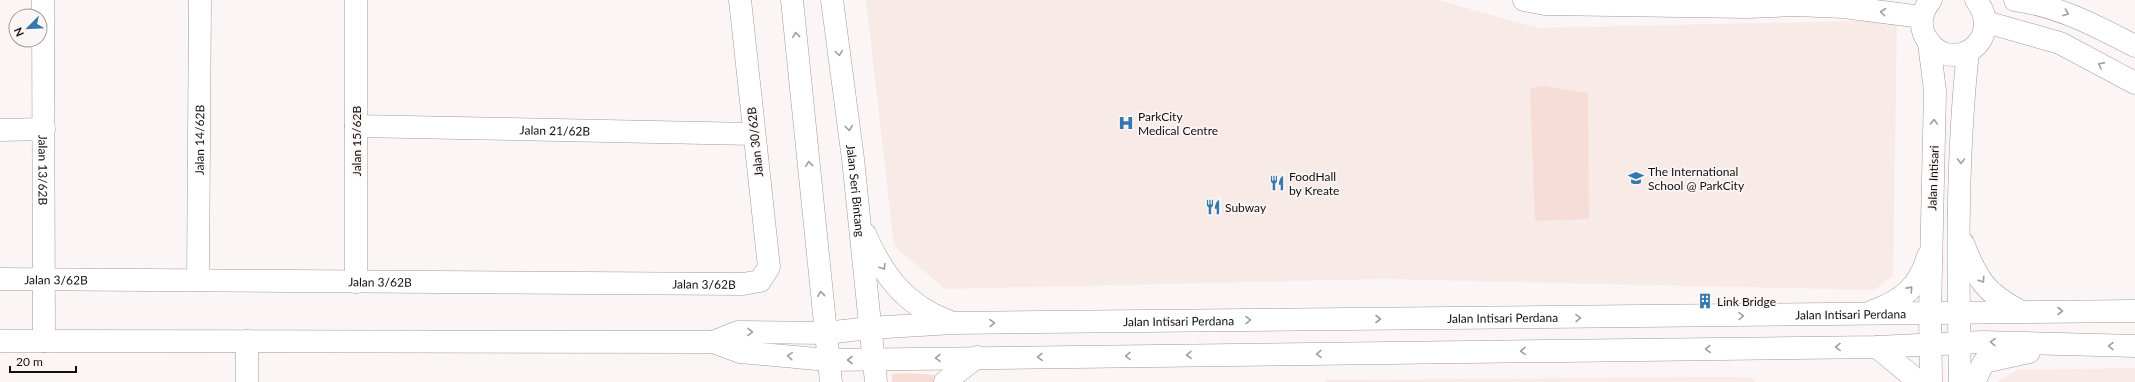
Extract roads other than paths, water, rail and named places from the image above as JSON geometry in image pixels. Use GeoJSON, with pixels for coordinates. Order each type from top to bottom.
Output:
{"type":"FeatureCollection","features":[{"type":"Feature","properties":{"kind":"street","name":"Jalan 13/62B"},"geometry":{"type":"LineString","coordinates":[[43,0],[44,341]]}},
{"type":"Feature","properties":{"kind":"street","name":"Jalan 14/62B"},"geometry":{"type":"LineString","coordinates":[[198,280],[200,0]]}},
{"type":"Feature","properties":{"kind":"street","name":"Jalan 15/62B"},"geometry":{"type":"LineString","coordinates":[[356,0],[356,282]]}},
{"type":"Feature","properties":{"kind":"street","name":"Jalan 30/62B"},"geometry":{"type":"LineString","coordinates":[[740,0],[769,267],[760,281]]}},
{"type":"Feature","properties":{"kind":"street"},"geometry":{"type":"LineString","coordinates":[[792,0],[831,382]]}},
{"type":"Feature","properties":{"kind":"street","name":"Jalan Seri Bintang"},"geometry":{"type":"LineString","coordinates":[[832,0],[852,151],[872,360],[876,382]]}},
{"type":"Feature","properties":{"kind":"street"},"geometry":{"type":"LineString","coordinates":[[1524,0],[1545,4],[1747,7],[1795,5],[1844,8],[1927,8]]}},
{"type":"Feature","properties":{"kind":"street"},"geometry":{"type":"LineString","coordinates":[[1928,43],[1947,55],[1957,55],[1968,52],[1978,45],[1984,35],[1986,22],[1983,9],[1976,0]]}},
{"type":"Feature","properties":{"kind":"street"},"geometry":{"type":"LineString","coordinates":[[2015,0],[2057,9],[2081,18],[2135,46]]}},
{"type":"Feature","properties":{"kind":"street","name":"Jalan Intisari"},"geometry":{"type":"LineString","coordinates":[[1927,8],[1923,31],[1928,43],[1935,91],[1930,313],[1931,382]]}},
{"type":"Feature","properties":{"kind":"street"},"geometry":{"type":"LineString","coordinates":[[1986,22],[2060,43],[2135,83]]}},
{"type":"Feature","properties":{"kind":"street"},"geometry":{"type":"LineString","coordinates":[[1960,382],[1959,233],[1962,103],[1968,52]]}},
{"type":"Feature","properties":{"kind":"street","name":"Jalan 21/62B"},"geometry":{"type":"LineString","coordinates":[[356,126],[754,134]]}},
{"type":"Feature","properties":{"kind":"street"},"geometry":{"type":"LineString","coordinates":[[0,130],[44,129]]}},
{"type":"Feature","properties":{"kind":"street"},"geometry":{"type":"LineString","coordinates":[[859,220],[873,252],[893,284],[913,304],[931,315],[953,323]]}},
{"type":"Feature","properties":{"kind":"street"},"geometry":{"type":"LineString","coordinates":[[1959,233],[1972,266],[1990,293],[2021,311]]}},
{"type":"Feature","properties":{"kind":"street"},"geometry":{"type":"LineString","coordinates":[[1865,315],[1894,304],[1910,290],[1923,272],[1931,245]]}},
{"type":"Feature","properties":{"kind":"street","name":"Jalan 3/62B"},"geometry":{"type":"LineString","coordinates":[[0,279],[743,284],[760,281]]}},
{"type":"Feature","properties":{"kind":"street","name":"Jalan Intisari Perdana"},"geometry":{"type":"LineString","coordinates":[[825,333],[870,328],[953,323],[1865,315],[2021,311],[2135,311]]}},
{"type":"Feature","properties":{"kind":"street"},"geometry":{"type":"LineString","coordinates":[[1544,318],[1548,351]]}},
{"type":"Feature","properties":{"kind":"street"},"geometry":{"type":"LineString","coordinates":[[713,342],[738,332],[825,333]]}},
{"type":"Feature","properties":{"kind":"street"},"geometry":{"type":"LineString","coordinates":[[0,341],[713,342],[740,352],[828,360],[1878,347],[1959,343],[2135,346]]}},
{"type":"Feature","properties":{"kind":"street"},"geometry":{"type":"LineString","coordinates":[[247,341],[247,382]]}},
{"type":"Feature","properties":{"kind":"street"},"geometry":{"type":"LineString","coordinates":[[1974,382],[1984,362],[2020,353],[2088,346]]}},
{"type":"Feature","properties":{"kind":"street"},"geometry":{"type":"LineString","coordinates":[[1878,347],[1918,382]]}},
{"type":"Feature","properties":{"kind":"street"},"geometry":{"type":"LineString","coordinates":[[945,382],[977,358]]}},
{"type":"Feature","properties":{"kind":"place","name":"ParkCity Medical Centre"},"geometry":{"type":"Point","coordinates":[1126,123]}},
{"type":"Feature","properties":{"kind":"place","name":"The International School @ ParkCity"},"geometry":{"type":"Point","coordinates":[1636,178]}},
{"type":"Feature","properties":{"kind":"place","name":"FoodHall by Kreate"},"geometry":{"type":"Point","coordinates":[1277,183]}},
{"type":"Feature","properties":{"kind":"place","name":"Subway"},"geometry":{"type":"Point","coordinates":[1213,207]}},
{"type":"Feature","properties":{"kind":"place","name":"Link Bridge"},"geometry":{"type":"Point","coordinates":[1705,301]}}]}
